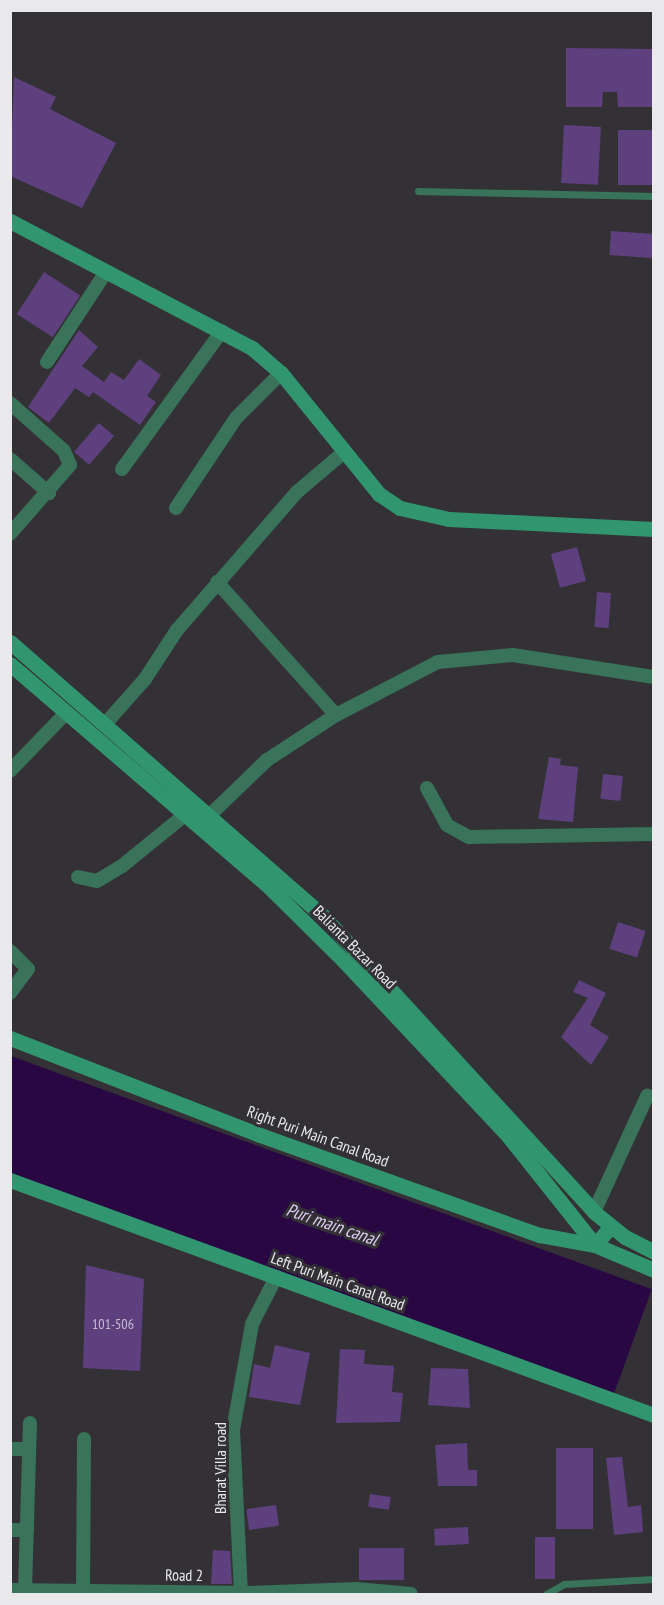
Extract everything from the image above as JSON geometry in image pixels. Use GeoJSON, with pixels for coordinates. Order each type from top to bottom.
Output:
{"type":"FeatureCollection","features":[{"type":"Feature","properties":{"kind":"street"},"geometry":{"type":"LineString","coordinates":[[10,221],[222,331],[281,373],[379,494],[413,512],[482,522],[654,529]]}},
{"type":"Feature","properties":{"kind":"street"},"geometry":{"type":"LineString","coordinates":[[47,362],[106,272]]}},
{"type":"Feature","properties":{"kind":"street"},"geometry":{"type":"LineString","coordinates":[[122,469],[222,331]]}},
{"type":"Feature","properties":{"kind":"street"},"geometry":{"type":"LineString","coordinates":[[176,508],[236,418],[281,373]]}},
{"type":"Feature","properties":{"kind":"street"},"geometry":{"type":"LineString","coordinates":[[10,403],[69,458],[67,472],[10,534]]}},
{"type":"Feature","properties":{"kind":"street"},"geometry":{"type":"LineString","coordinates":[[106,723],[218,582],[312,476],[344,453]]}},
{"type":"Feature","properties":{"kind":"street"},"geometry":{"type":"LineString","coordinates":[[10,459],[49,493]]}},
{"type":"Feature","properties":{"kind":"street"},"geometry":{"type":"LineString","coordinates":[[218,582],[336,715]]}},
{"type":"Feature","properties":{"kind":"street","name":"Balianta Bazar Road"},"geometry":{"type":"LineString","coordinates":[[10,642],[106,723],[325,918],[594,1212],[610,1227],[654,1252]]}},
{"type":"Feature","properties":{"kind":"street"},"geometry":{"type":"LineString","coordinates":[[210,815],[267,760],[336,715],[418,672],[456,657],[486,654],[559,660],[654,677]]}},
{"type":"Feature","properties":{"kind":"street","name":"Balianta Bazar Road"},"geometry":{"type":"LineString","coordinates":[[10,664],[267,885],[433,1051],[509,1137],[595,1245],[654,1270]]}},
{"type":"Feature","properties":{"kind":"street"},"geometry":{"type":"LineString","coordinates":[[10,771],[66,713]]}},
{"type":"Feature","properties":{"kind":"street"},"geometry":{"type":"LineString","coordinates":[[427,788],[447,825],[469,837],[654,834]]}},
{"type":"Feature","properties":{"kind":"street"},"geometry":{"type":"LineString","coordinates":[[78,877],[97,881],[147,848],[186,814]]}},
{"type":"Feature","properties":{"kind":"street"},"geometry":{"type":"LineString","coordinates":[[10,951],[28,969],[10,993]]}},
{"type":"Feature","properties":{"kind":"street","name":"Right Puri Main Canal Road"},"geometry":{"type":"LineString","coordinates":[[10,1038],[489,1218],[540,1235],[595,1245]]}},
{"type":"Feature","properties":{"kind":"street"},"geometry":{"type":"LineString","coordinates":[[594,1212],[647,1096]]}},
{"type":"Feature","properties":{"kind":"street","name":"Left Puri Main Canal Road"},"geometry":{"type":"LineString","coordinates":[[10,1180],[654,1415]]}},
{"type":"Feature","properties":{"kind":"street"},"geometry":{"type":"LineString","coordinates":[[595,1245],[610,1227]]}},
{"type":"Feature","properties":{"kind":"street","name":"Bharat Villa road"},"geometry":{"type":"LineString","coordinates":[[247,1594],[233,1430],[252,1324],[276,1277]]}},
{"type":"Feature","properties":{"kind":"street"},"geometry":{"type":"LineString","coordinates":[[30,1423],[27,1530],[31,1591]]}},
{"type":"Feature","properties":{"kind":"street"},"geometry":{"type":"LineString","coordinates":[[84,1439],[84,1590]]}},
{"type":"Feature","properties":{"kind":"street"},"geometry":{"type":"LineString","coordinates":[[10,1449],[29,1449]]}},
{"type":"Feature","properties":{"kind":"street"},"geometry":{"type":"LineString","coordinates":[[10,1530],[27,1530]]}},
{"type":"Feature","properties":{"kind":"street","name":"Road 2"},"geometry":{"type":"LineString","coordinates":[[10,1590],[247,1594],[340,1592],[357,1589],[411,1594]]}},
{"type":"Feature","properties":{"kind":"lane"},"geometry":{"type":"LineString","coordinates":[[418,191],[654,196]]}},
{"type":"Feature","properties":{"kind":"lane"},"geometry":{"type":"LineString","coordinates":[[546,1594],[564,1584],[654,1578]]}},
{"type":"Feature","properties":{"kind":"water","name":"Puri main canal"},"geometry":{"type":"Polygon","coordinates":[[[11,1056],[652,1289],[613,1395],[10,1176],[11,1056]]]}},
{"type":"Feature","properties":{"kind":"building"},"geometry":{"type":"Polygon","coordinates":[[[566,48],[654,49],[654,107],[618,107],[617,92],[603,92],[602,107],[566,107],[566,48]]]}},
{"type":"Feature","properties":{"kind":"building"},"geometry":{"type":"Polygon","coordinates":[[[14,77],[56,97],[50,109],[116,143],[82,208],[10,176],[14,77]]]}},
{"type":"Feature","properties":{"kind":"building"},"geometry":{"type":"Polygon","coordinates":[[[564,125],[601,127],[598,185],[561,183],[564,125]]]}},
{"type":"Feature","properties":{"kind":"building"},"geometry":{"type":"Polygon","coordinates":[[[618,130],[653,130],[653,185],[618,185],[618,130]]]}},
{"type":"Feature","properties":{"kind":"building"},"geometry":{"type":"Polygon","coordinates":[[[611,231],[654,234],[652,258],[609,255],[611,231]]]}},
{"type":"Feature","properties":{"kind":"building"},"geometry":{"type":"Polygon","coordinates":[[[44,272],[80,295],[53,337],[17,314],[44,272]]]}},
{"type":"Feature","properties":{"kind":"building"},"geometry":{"type":"Polygon","coordinates":[[[79,330],[98,347],[82,366],[104,382],[111,372],[124,380],[139,359],[161,375],[147,396],[156,402],[140,425],[93,392],[89,397],[75,388],[49,423],[28,407],[79,330]]]}},
{"type":"Feature","properties":{"kind":"building"},"geometry":{"type":"Polygon","coordinates":[[[99,423],[114,436],[89,465],[74,452],[99,423]]]}},
{"type":"Feature","properties":{"kind":"building"},"geometry":{"type":"Polygon","coordinates":[[[577,547],[586,581],[560,588],[551,554],[577,547]]]}},
{"type":"Feature","properties":{"kind":"building"},"geometry":{"type":"Polygon","coordinates":[[[597,592],[611,593],[609,628],[595,627],[597,592]]]}},
{"type":"Feature","properties":{"kind":"building"},"geometry":{"type":"Polygon","coordinates":[[[549,757],[561,759],[560,765],[578,767],[573,822],[538,819],[549,757]]]}},
{"type":"Feature","properties":{"kind":"building"},"geometry":{"type":"Polygon","coordinates":[[[603,774],[623,776],[620,801],[600,799],[603,774]]]}},
{"type":"Feature","properties":{"kind":"building"},"geometry":{"type":"Polygon","coordinates":[[[618,922],[646,931],[637,958],[609,949],[618,922]]]}},
{"type":"Feature","properties":{"kind":"building"},"geometry":{"type":"Polygon","coordinates":[[[579,980],[606,993],[590,1025],[609,1037],[591,1065],[561,1037],[588,998],[573,992],[579,980]]]}},
{"type":"Feature","properties":{"kind":"building"},"geometry":{"type":"Polygon","coordinates":[[[86,1265],[144,1279],[140,1371],[83,1368],[86,1265]]]}},
{"type":"Feature","properties":{"kind":"building"},"geometry":{"type":"Polygon","coordinates":[[[275,1345],[310,1353],[300,1405],[249,1397],[254,1364],[270,1368],[275,1345]]]}},
{"type":"Feature","properties":{"kind":"building"},"geometry":{"type":"Polygon","coordinates":[[[340,1349],[365,1350],[364,1364],[394,1366],[392,1392],[403,1393],[400,1422],[336,1423],[340,1349]]]}},
{"type":"Feature","properties":{"kind":"building"},"geometry":{"type":"Polygon","coordinates":[[[431,1368],[468,1369],[470,1408],[428,1405],[431,1368]]]}},
{"type":"Feature","properties":{"kind":"building"},"geometry":{"type":"Polygon","coordinates":[[[467,1443],[468,1470],[477,1470],[477,1486],[438,1486],[435,1445],[467,1443]]]}},
{"type":"Feature","properties":{"kind":"building"},"geometry":{"type":"Polygon","coordinates":[[[556,1448],[593,1448],[593,1529],[556,1529],[556,1448]]]}},
{"type":"Feature","properties":{"kind":"building"},"geometry":{"type":"Polygon","coordinates":[[[622,1457],[628,1507],[641,1505],[643,1532],[614,1535],[606,1458],[622,1457]]]}},
{"type":"Feature","properties":{"kind":"building"},"geometry":{"type":"Polygon","coordinates":[[[370,1494],[391,1497],[389,1510],[368,1507],[370,1494]]]}},
{"type":"Feature","properties":{"kind":"building"},"geometry":{"type":"Polygon","coordinates":[[[276,1505],[279,1526],[249,1530],[246,1509],[276,1505]]]}},
{"type":"Feature","properties":{"kind":"building"},"geometry":{"type":"Polygon","coordinates":[[[468,1527],[469,1544],[435,1546],[434,1529],[468,1527]]]}},
{"type":"Feature","properties":{"kind":"building"},"geometry":{"type":"Polygon","coordinates":[[[535,1537],[555,1537],[555,1579],[535,1579],[535,1537]]]}},
{"type":"Feature","properties":{"kind":"building"},"geometry":{"type":"Polygon","coordinates":[[[359,1548],[404,1548],[404,1580],[359,1580],[359,1548]]]}},
{"type":"Feature","properties":{"kind":"building"},"geometry":{"type":"Polygon","coordinates":[[[213,1550],[230,1551],[232,1584],[211,1584],[213,1550]]]}}]}
